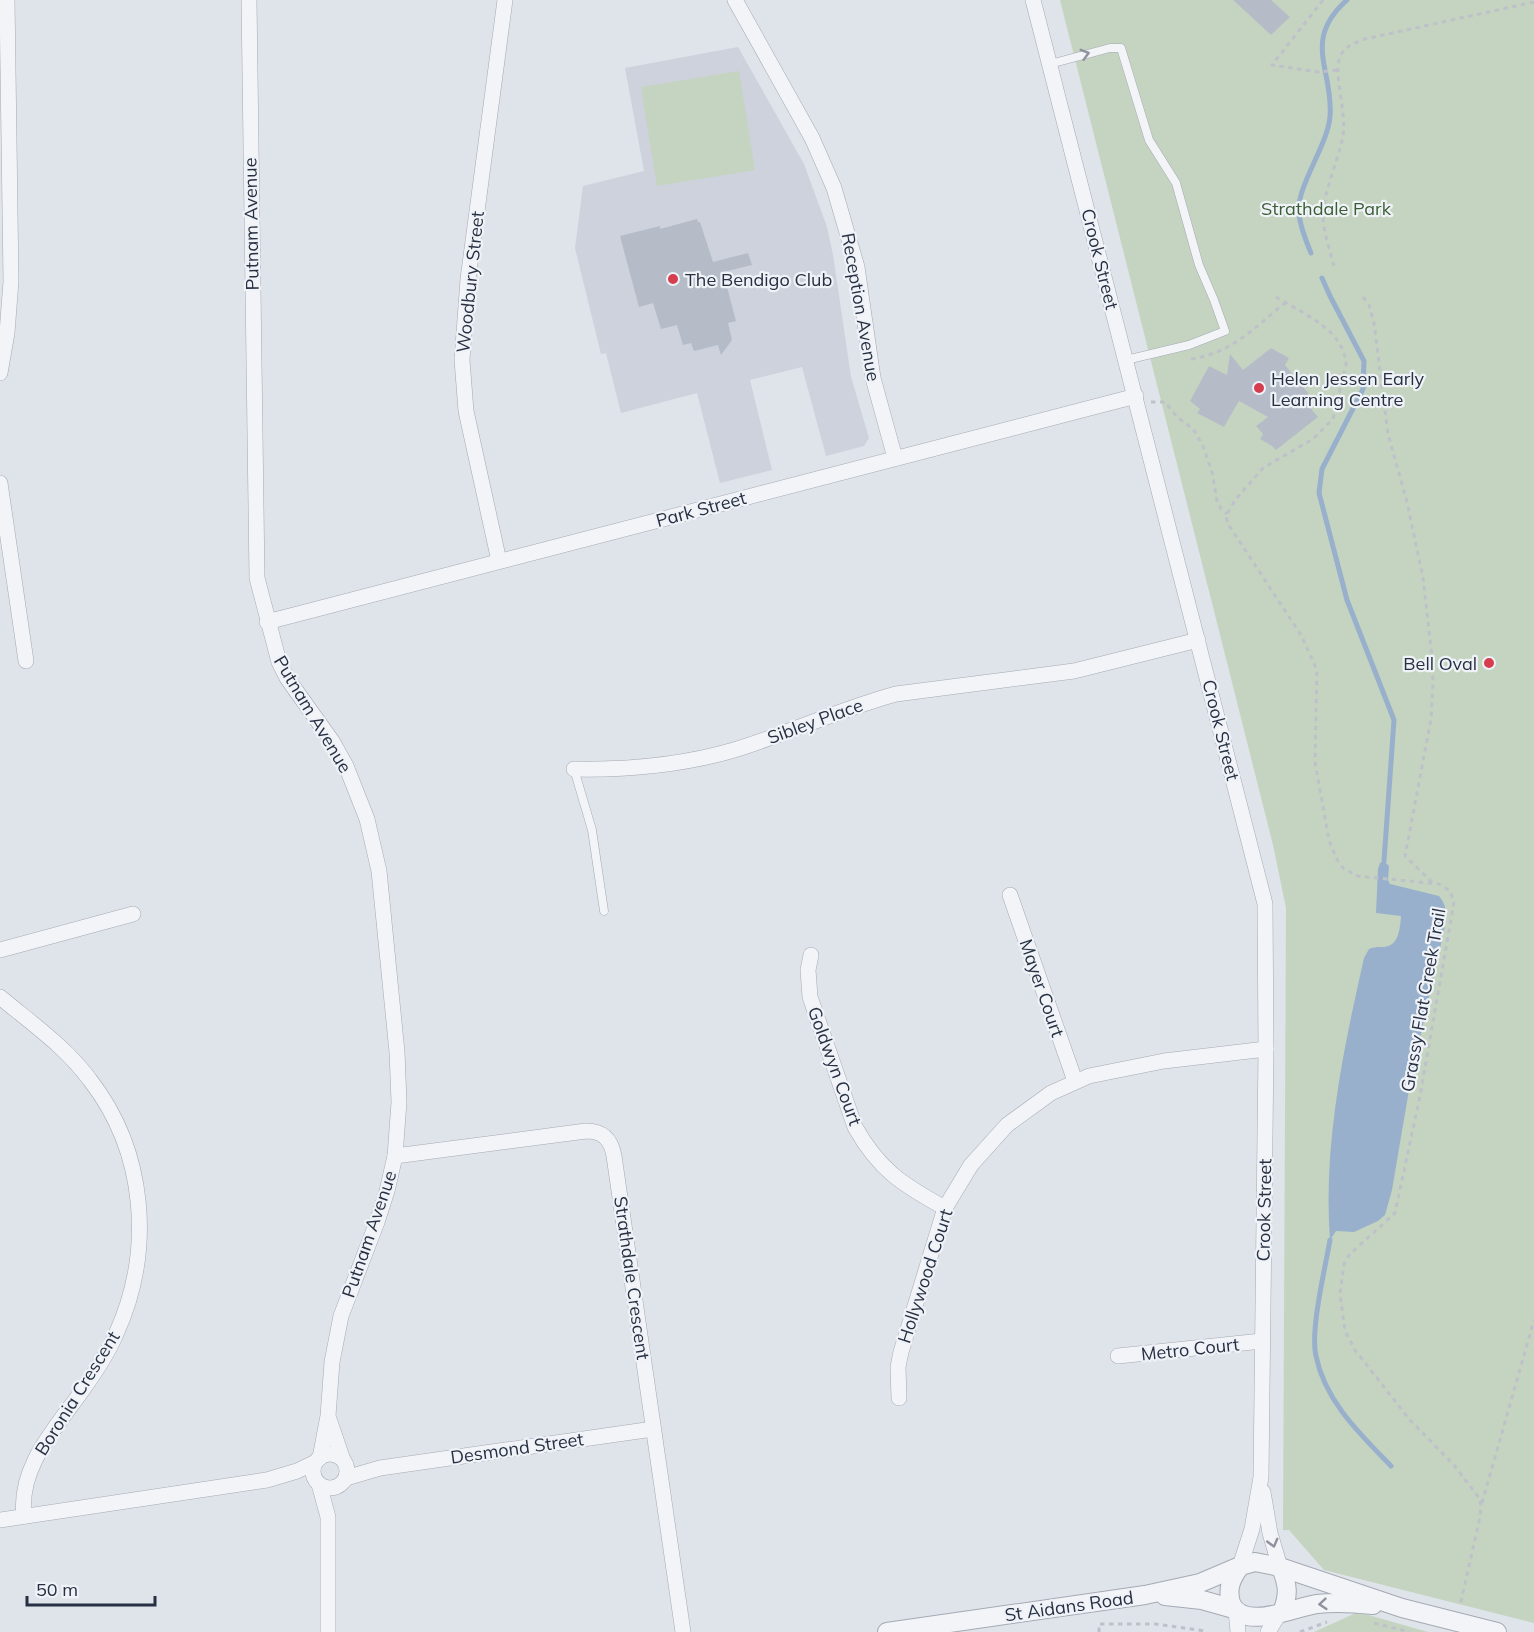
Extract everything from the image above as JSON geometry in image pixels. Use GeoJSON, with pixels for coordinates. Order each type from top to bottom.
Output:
{"type":"FeatureCollection","features":[{"type":"Feature","properties":{"kind":"street"},"geometry":{"type":"LineString","coordinates":[[0,373],[7,333],[11,281],[7,0]]}},
{"type":"Feature","properties":{"kind":"street","name":"Putnam Avenue"},"geometry":{"type":"LineString","coordinates":[[249,0],[255,560],[267,622],[284,671],[332,741],[346,766],[368,819],[379,871],[398,1052],[399,1102],[395,1156],[377,1222],[341,1316],[332,1362],[328,1416],[318,1460]]}},
{"type":"Feature","properties":{"kind":"street","name":"Woodbury Street"},"geometry":{"type":"LineString","coordinates":[[499,561],[466,411],[462,360],[468,279],[505,0]]}},
{"type":"Feature","properties":{"kind":"street","name":"Reception Avenue"},"geometry":{"type":"LineString","coordinates":[[735,0],[812,138],[834,188],[857,267],[873,378],[895,458]]}},
{"type":"Feature","properties":{"kind":"street","name":"Crook Street"},"geometry":{"type":"LineString","coordinates":[[1033,0],[1265,904],[1266,1049],[1261,1477],[1254,1521],[1239,1567]]}},
{"type":"Feature","properties":{"kind":"street","name":"Park Street"},"geometry":{"type":"LineString","coordinates":[[267,622],[895,458],[1137,401]]}},
{"type":"Feature","properties":{"kind":"street"},"geometry":{"type":"LineString","coordinates":[[0,483],[26,661]]}},
{"type":"Feature","properties":{"kind":"street","name":"Sibley Place"},"geometry":{"type":"LineString","coordinates":[[574,769],[678,762],[709,756],[756,743],[873,700],[896,694],[1074,671],[1198,640]]}},
{"type":"Feature","properties":{"kind":"street","name":"Mayer Court"},"geometry":{"type":"LineString","coordinates":[[1010,895],[1075,1082]]}},
{"type":"Feature","properties":{"kind":"street"},"geometry":{"type":"LineString","coordinates":[[0,950],[132,914]]}},
{"type":"Feature","properties":{"kind":"street","name":"Goldwyn Court"},"geometry":{"type":"LineString","coordinates":[[811,955],[808,969],[810,997],[855,1126],[866,1146],[882,1167],[945,1208]]}},
{"type":"Feature","properties":{"kind":"street","name":"Boronia Crescent"},"geometry":{"type":"LineString","coordinates":[[0,997],[75,1062],[105,1102],[117,1122],[131,1160],[140,1223],[137,1266],[126,1311],[108,1352],[31,1466],[22,1495],[24,1516]]}},
{"type":"Feature","properties":{"kind":"street","name":"Hollywood Court"},"geometry":{"type":"LineString","coordinates":[[899,1398],[898,1367],[901,1353],[945,1208],[971,1165],[1007,1125],[1051,1094],[1103,1072],[1131,1066],[1266,1049]]}},
{"type":"Feature","properties":{"kind":"street","name":"Strathdale Crescent"},"geometry":{"type":"LineString","coordinates":[[395,1156],[585,1131],[597,1132],[607,1138],[614,1156],[683,1632]]}},
{"type":"Feature","properties":{"kind":"street","name":"Metro Court"},"geometry":{"type":"LineString","coordinates":[[1118,1356],[1262,1341]]}},
{"type":"Feature","properties":{"kind":"street","name":"Putnam Avenue"},"geometry":{"type":"LineString","coordinates":[[328,1416],[343,1460]]}},
{"type":"Feature","properties":{"kind":"street","name":"Desmond Street"},"geometry":{"type":"LineString","coordinates":[[343,1482],[380,1468],[653,1429]]}},
{"type":"Feature","properties":{"kind":"street"},"geometry":{"type":"LineString","coordinates":[[0,1520],[267,1480],[297,1471],[334,1455],[343,1460],[347,1472],[328,1517]]}},
{"type":"Feature","properties":{"kind":"street"},"geometry":{"type":"LineString","coordinates":[[318,1460],[313,1472],[328,1517],[328,1632]]}},
{"type":"Feature","properties":{"kind":"street","name":"Desmond Street"},"geometry":{"type":"LineString","coordinates":[[343,1460],[380,1468]]}},
{"type":"Feature","properties":{"kind":"street","name":"Crook Street"},"geometry":{"type":"LineString","coordinates":[[1261,1477],[1270,1533],[1280,1567]]}},
{"type":"Feature","properties":{"kind":"street"},"geometry":{"type":"LineString","coordinates":[[267,1480],[318,1483],[331,1488],[343,1482]]}},
{"type":"Feature","properties":{"kind":"street"},"geometry":{"type":"LineString","coordinates":[[1238,1632],[1235,1609],[1229,1593],[1230,1584],[1239,1567],[1255,1562],[1280,1567],[1402,1608],[1497,1632]]}},
{"type":"Feature","properties":{"kind":"street","name":"St Aidans Road"},"geometry":{"type":"LineString","coordinates":[[887,1632],[1145,1595],[1200,1583],[1239,1567]]}},
{"type":"Feature","properties":{"kind":"street"},"geometry":{"type":"LineString","coordinates":[[1268,1632],[1281,1613],[1288,1592],[1280,1567]]}},
{"type":"Feature","properties":{"kind":"street","name":"St Aidans Road"},"geometry":{"type":"LineString","coordinates":[[1145,1595],[1202,1599],[1235,1609]]}},
{"type":"Feature","properties":{"kind":"street"},"geometry":{"type":"LineString","coordinates":[[1235,1609],[1251,1618],[1259,1619],[1315,1604],[1340,1603],[1402,1608]]}},
{"type":"Feature","properties":{"kind":"lane"},"geometry":{"type":"LineString","coordinates":[[1050,64],[1110,48],[1121,48],[1149,140],[1176,183],[1199,266],[1225,331],[1189,345],[1126,360]]}},
{"type":"Feature","properties":{"kind":"lane","name":"Sibley Place"},"geometry":{"type":"LineString","coordinates":[[574,769],[592,830],[604,911]]}},
{"type":"Feature","properties":{"kind":"path"},"geometry":{"type":"LineString","coordinates":[[1323,0],[1272,65],[1318,72],[1338,70]]}},
{"type":"Feature","properties":{"kind":"path"},"geometry":{"type":"LineString","coordinates":[[1334,266],[1323,217],[1343,135],[1344,116],[1338,70],[1343,51],[1349,45],[1365,39],[1534,2]]}},
{"type":"Feature","properties":{"kind":"path"},"geometry":{"type":"LineString","coordinates":[[1227,514],[1263,468],[1313,439],[1326,427],[1335,412],[1346,365],[1341,344],[1324,328],[1276,297]]}},
{"type":"Feature","properties":{"kind":"path"},"geometry":{"type":"LineString","coordinates":[[1364,297],[1374,323],[1388,434],[1407,502],[1425,597],[1433,702],[1428,740],[1405,856],[1433,883]]}},
{"type":"Feature","properties":{"kind":"path"},"geometry":{"type":"LineString","coordinates":[[1191,359],[1229,348],[1285,303]]}},
{"type":"Feature","properties":{"kind":"path","name":"Grassy Flat Creek Trail"},"geometry":{"type":"LineString","coordinates":[[1137,401],[1163,401],[1177,417],[1193,429],[1208,454],[1217,501],[1227,514],[1229,527],[1301,635],[1317,670],[1315,762],[1332,849],[1343,868],[1358,876],[1439,884],[1450,891],[1454,902],[1422,1085],[1395,1214],[1349,1255],[1340,1281],[1340,1303],[1345,1331],[1355,1350],[1409,1419],[1454,1465],[1479,1498],[1481,1505]]}},
{"type":"Feature","properties":{"kind":"path"},"geometry":{"type":"LineString","coordinates":[[1458,1622],[1481,1505],[1487,1491],[1534,1320]]}},
{"type":"Feature","properties":{"kind":"path"},"geometry":{"type":"LineString","coordinates":[[1300,1632],[1336,1619]]}},
{"type":"Feature","properties":{"kind":"path"},"geometry":{"type":"LineString","coordinates":[[1367,1621],[1410,1632]]}},
{"type":"Feature","properties":{"kind":"path"},"geometry":{"type":"LineString","coordinates":[[1099,1632],[1099,1624],[1133,1623],[1205,1631]]}},
{"type":"Feature","properties":{"kind":"shaded area"},"geometry":{"type":"Polygon","coordinates":[[[738,47],[804,164],[827,227],[851,377],[869,438],[864,446],[826,456],[802,367],[750,380],[772,470],[720,483],[697,393],[621,413],[606,353],[601,354],[575,248],[583,186],[644,171],[625,68],[738,47]]]}},
{"type":"Feature","properties":{"kind":"green space","name":"Strathdale Park"},"geometry":{"type":"Polygon","coordinates":[[[1060,0],[1534,0],[1534,1623],[1324,1570],[1289,1530],[1283,1530],[1286,908],[1273,845],[1060,0]]]}},
{"type":"Feature","properties":{"kind":"green space"},"geometry":{"type":"Polygon","coordinates":[[[739,71],[755,170],[657,186],[641,87],[739,71]]]}},
{"type":"Feature","properties":{"kind":"green space"},"geometry":{"type":"Polygon","coordinates":[[[1358,1612],[1428,1632],[1314,1632],[1358,1612]]]}},
{"type":"Feature","properties":{"kind":"water"},"geometry":{"type":"Polygon","coordinates":[[[1384,861],[1389,866],[1390,884],[1439,896],[1445,907],[1446,922],[1411,1078],[1392,1190],[1385,1215],[1378,1221],[1354,1232],[1336,1231],[1330,1240],[1329,1169],[1336,1098],[1364,958],[1369,949],[1389,946],[1393,943],[1398,936],[1400,926],[1401,916],[1376,913],[1378,869],[1380,863],[1384,861]]]}},
{"type":"Feature","properties":{"kind":"building"},"geometry":{"type":"Polygon","coordinates":[[[1233,0],[1271,0],[1290,17],[1271,35],[1233,0]]]}},
{"type":"Feature","properties":{"kind":"building","name":"The Bendigo Club"},"geometry":{"type":"Polygon","coordinates":[[[697,219],[713,262],[748,253],[752,265],[723,272],[736,321],[728,323],[732,340],[721,355],[718,345],[694,351],[691,343],[683,345],[677,325],[661,329],[653,303],[639,307],[620,236],[697,219]]]}},
{"type":"Feature","properties":{"kind":"building"},"geometry":{"type":"Polygon","coordinates":[[[1271,348],[1289,358],[1285,365],[1309,394],[1303,399],[1318,417],[1276,450],[1260,439],[1263,434],[1256,426],[1268,417],[1239,401],[1224,427],[1197,413],[1200,409],[1190,401],[1209,366],[1227,375],[1230,354],[1243,370],[1271,348]]]}},
{"type":"Feature","properties":{"kind":"waterway"},"geometry":{"type":"LineString","coordinates":[[1311,253],[1301,223],[1299,203],[1328,129],[1330,117],[1330,100],[1322,43],[1333,15],[1347,0]]}},
{"type":"Feature","properties":{"kind":"waterway"},"geometry":{"type":"LineString","coordinates":[[1322,278],[1364,361],[1363,389],[1322,469],[1319,493],[1347,600],[1394,720],[1384,861]]}},
{"type":"Feature","properties":{"kind":"waterway"},"geometry":{"type":"LineString","coordinates":[[1330,1240],[1316,1316],[1316,1356],[1327,1388],[1345,1416],[1391,1466]]}},
{"type":"Feature","properties":{"kind":"place","name":"The Bendigo Club"},"geometry":{"type":"Point","coordinates":[673,279]}},
{"type":"Feature","properties":{"kind":"place","name":"Helen Jessen Early Learning Centre"},"geometry":{"type":"Point","coordinates":[1259,388]}},
{"type":"Feature","properties":{"kind":"place","name":"Bell Oval"},"geometry":{"type":"Point","coordinates":[1489,663]}}]}
